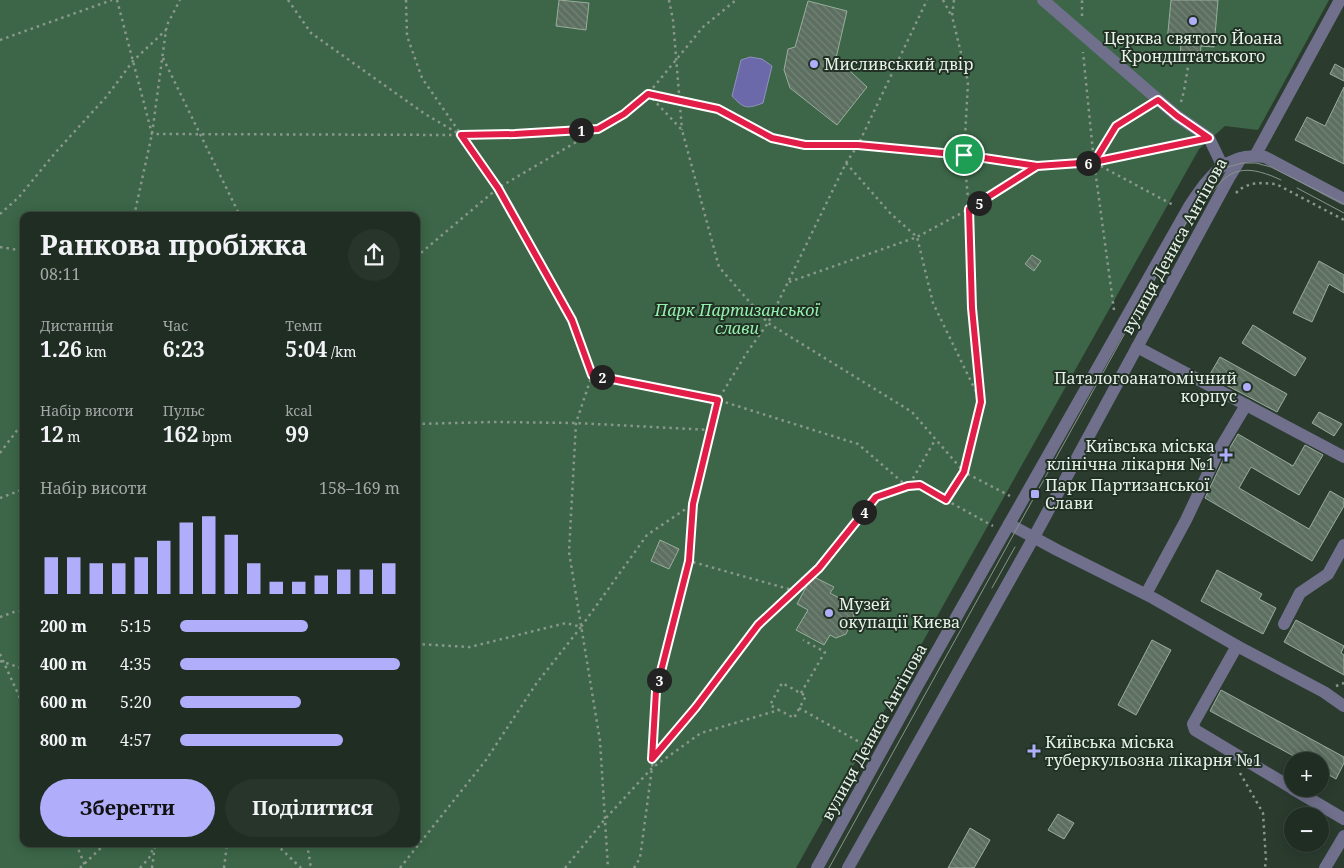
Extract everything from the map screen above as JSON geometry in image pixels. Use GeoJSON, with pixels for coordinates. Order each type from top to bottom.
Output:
{"type":"FeatureCollection","features":[{"type":"Feature","properties":{"kind":"street"},"geometry":{"type":"LineString","coordinates":[[1043,0],[1177,116],[1209,138],[1222,165]]}},
{"type":"Feature","properties":{"kind":"street"},"geometry":{"type":"LineString","coordinates":[[1256,156],[1340,0]]}},
{"type":"Feature","properties":{"kind":"street"},"geometry":{"type":"LineString","coordinates":[[1241,158],[1264,157],[1344,199]]}},
{"type":"Feature","properties":{"kind":"street","name":"вулиця Дениса Антіпова"},"geometry":{"type":"LineString","coordinates":[[817,868],[1190,205],[1209,177],[1222,165],[1241,158]]}},
{"type":"Feature","properties":{"kind":"street","name":"вулиця Дениса Антіпова"},"geometry":{"type":"LineString","coordinates":[[848,868],[1034,537],[1241,158]]}},
{"type":"Feature","properties":{"kind":"street"},"geometry":{"type":"LineString","coordinates":[[1137,347],[1344,457]]}},
{"type":"Feature","properties":{"kind":"street"},"geometry":{"type":"LineString","coordinates":[[1146,594],[1186,520],[1218,452],[1246,405]]}},
{"type":"Feature","properties":{"kind":"street"},"geometry":{"type":"LineString","coordinates":[[1010,524],[1146,594],[1237,646],[1324,692],[1344,706]]}},
{"type":"Feature","properties":{"kind":"street"},"geometry":{"type":"LineString","coordinates":[[1284,624],[1300,593],[1328,574],[1344,545]]}},
{"type":"Feature","properties":{"kind":"street"},"geometry":{"type":"LineString","coordinates":[[1237,646],[1193,727],[1284,784]]}},
{"type":"Feature","properties":{"kind":"street"},"geometry":{"type":"LineString","coordinates":[[1307,797],[1344,819]]}},
{"type":"Feature","properties":{"kind":"street"},"geometry":{"type":"LineString","coordinates":[[1325,868],[1344,836]]}},
{"type":"Feature","properties":{"kind":"path"},"geometry":{"type":"LineString","coordinates":[[0,40],[112,0]]}},
{"type":"Feature","properties":{"kind":"path"},"geometry":{"type":"LineString","coordinates":[[117,0],[152,134]]}},
{"type":"Feature","properties":{"kind":"path"},"geometry":{"type":"LineString","coordinates":[[135,212],[152,134],[166,30],[180,0]]}},
{"type":"Feature","properties":{"kind":"path"},"geometry":{"type":"LineString","coordinates":[[288,0],[311,33],[425,114],[461,135]]}},
{"type":"Feature","properties":{"kind":"path"},"geometry":{"type":"LineString","coordinates":[[406,0],[407,36],[422,78],[498,188],[572,320],[592,375],[576,423],[569,552],[600,741],[608,868]]}},
{"type":"Feature","properties":{"kind":"path"},"geometry":{"type":"LineString","coordinates":[[669,0],[673,20],[682,130],[719,268],[768,323],[912,412],[964,472],[1011,497]]}},
{"type":"Feature","properties":{"kind":"path"},"geometry":{"type":"LineString","coordinates":[[420,254],[498,188],[624,114],[648,94],[703,27],[736,0]]}},
{"type":"Feature","properties":{"kind":"path"},"geometry":{"type":"LineString","coordinates":[[634,868],[640,858],[652,768],[656,691],[689,561],[693,504],[718,400],[746,354],[768,323],[846,163],[858,145],[927,0]]}},
{"type":"Feature","properties":{"kind":"path"},"geometry":{"type":"LineString","coordinates":[[943,0],[952,16],[968,82],[964,155],[969,209],[972,308],[981,402],[964,472],[946,500]]}},
{"type":"Feature","properties":{"kind":"path"},"geometry":{"type":"LineString","coordinates":[[952,16],[954,0]]}},
{"type":"Feature","properties":{"kind":"path"},"geometry":{"type":"LineString","coordinates":[[1082,0],[1081,34],[1094,162],[1115,317]]}},
{"type":"Feature","properties":{"kind":"path"},"geometry":{"type":"LineString","coordinates":[[0,214],[20,197],[55,153],[107,96],[133,61],[166,30]]}},
{"type":"Feature","properties":{"kind":"path"},"geometry":{"type":"LineString","coordinates":[[162,57],[238,212]]}},
{"type":"Feature","properties":{"kind":"path"},"geometry":{"type":"LineString","coordinates":[[1177,116],[1188,67]]}},
{"type":"Feature","properties":{"kind":"path"},"geometry":{"type":"LineString","coordinates":[[648,94],[718,109],[772,138],[805,145],[858,145],[964,155],[1037,166],[1094,162],[1209,138]]}},
{"type":"Feature","properties":{"kind":"path"},"geometry":{"type":"LineString","coordinates":[[648,94],[682,130]]}},
{"type":"Feature","properties":{"kind":"path"},"geometry":{"type":"LineString","coordinates":[[1094,162],[1116,126],[1158,100]]}},
{"type":"Feature","properties":{"kind":"path"},"geometry":{"type":"LineString","coordinates":[[152,134],[461,135],[598,129]]}},
{"type":"Feature","properties":{"kind":"path"},"geometry":{"type":"LineString","coordinates":[[1094,162],[1175,206]]}},
{"type":"Feature","properties":{"kind":"path"},"geometry":{"type":"LineString","coordinates":[[846,163],[890,213],[917,237],[933,303],[981,402]]}},
{"type":"Feature","properties":{"kind":"path"},"geometry":{"type":"LineString","coordinates":[[788,282],[917,237],[969,209],[1037,166]]}},
{"type":"Feature","properties":{"kind":"path"},"geometry":{"type":"LineString","coordinates":[[1276,184],[1344,220]]}},
{"type":"Feature","properties":{"kind":"path"},"geometry":{"type":"LineString","coordinates":[[0,247],[20,250]]}},
{"type":"Feature","properties":{"kind":"path"},"geometry":{"type":"LineString","coordinates":[[592,375],[718,400],[858,444],[908,486]]}},
{"type":"Feature","properties":{"kind":"path"},"geometry":{"type":"LineString","coordinates":[[420,424],[576,423],[711,430]]}},
{"type":"Feature","properties":{"kind":"path"},"geometry":{"type":"LineString","coordinates":[[0,453],[20,426]]}},
{"type":"Feature","properties":{"kind":"path"},"geometry":{"type":"LineString","coordinates":[[908,486],[936,440]]}},
{"type":"Feature","properties":{"kind":"path"},"geometry":{"type":"LineString","coordinates":[[652,759],[696,707],[758,625],[819,568],[876,497],[908,486],[920,485],[994,527]]}},
{"type":"Feature","properties":{"kind":"path"},"geometry":{"type":"LineString","coordinates":[[0,498],[20,490]]}},
{"type":"Feature","properties":{"kind":"path"},"geometry":{"type":"LineString","coordinates":[[420,843],[486,760],[536,684],[581,627],[647,535],[693,504]]}},
{"type":"Feature","properties":{"kind":"path"},"geometry":{"type":"LineString","coordinates":[[689,561],[796,591]]}},
{"type":"Feature","properties":{"kind":"path"},"geometry":{"type":"LineString","coordinates":[[0,617],[20,611]]}},
{"type":"Feature","properties":{"kind":"path"},"geometry":{"type":"LineString","coordinates":[[420,644],[470,647],[566,622],[581,627]]}},
{"type":"Feature","properties":{"kind":"path"},"geometry":{"type":"LineString","coordinates":[[802,693],[825,652],[803,640]]}},
{"type":"Feature","properties":{"kind":"path"},"geometry":{"type":"LineString","coordinates":[[0,654],[20,698]]}},
{"type":"Feature","properties":{"kind":"path"},"geometry":{"type":"LineString","coordinates":[[0,661],[20,668]]}},
{"type":"Feature","properties":{"kind":"path"},"geometry":{"type":"LineString","coordinates":[[782,683],[806,696],[799,708],[794,718],[770,705],[782,683]]}},
{"type":"Feature","properties":{"kind":"path"},"geometry":{"type":"LineString","coordinates":[[799,708],[874,750]]}},
{"type":"Feature","properties":{"kind":"path"},"geometry":{"type":"LineString","coordinates":[[564,868],[605,819],[652,768],[701,733],[779,710]]}},
{"type":"Feature","properties":{"kind":"path"},"geometry":{"type":"LineString","coordinates":[[1240,773],[1263,814],[1265,868]]}},
{"type":"Feature","properties":{"kind":"path"},"geometry":{"type":"LineString","coordinates":[[77,847],[85,866]]}},
{"type":"Feature","properties":{"kind":"path"},"geometry":{"type":"LineString","coordinates":[[80,868],[85,866],[102,847]]}},
{"type":"Feature","properties":{"kind":"path"},"geometry":{"type":"LineString","coordinates":[[140,868],[154,847]]}},
{"type":"Feature","properties":{"kind":"path"},"geometry":{"type":"LineString","coordinates":[[152,868],[155,847]]}},
{"type":"Feature","properties":{"kind":"path"},"geometry":{"type":"LineString","coordinates":[[224,868],[227,847]]}},
{"type":"Feature","properties":{"kind":"path"},"geometry":{"type":"LineString","coordinates":[[279,847],[300,868]]}},
{"type":"Feature","properties":{"kind":"path"},"geometry":{"type":"LineString","coordinates":[[308,847],[311,868]]}},
{"type":"Feature","properties":{"kind":"path"},"geometry":{"type":"LineString","coordinates":[[400,868],[417,847]]}},
{"type":"Feature","properties":{"kind":"green space","name":"Парк Партизанської слави"},"geometry":{"type":"Polygon","coordinates":[[[0,0],[1329,0],[1258,130],[1225,126],[1199,149],[796,868],[0,868],[0,0]]]}},
{"type":"Feature","properties":{"kind":"shaded area"},"geometry":{"type":"Polygon","coordinates":[[[750,57],[762,59],[772,66],[763,103],[746,107],[732,96],[741,60],[750,57]]]}},
{"type":"Feature","properties":{"kind":"building"},"geometry":{"type":"Polygon","coordinates":[[[559,0],[589,3],[586,30],[556,26],[559,0]]]}},
{"type":"Feature","properties":{"kind":"building","name":"Церква святого Йоана Крондштатського"},"geometry":{"type":"Polygon","coordinates":[[[1171,0],[1218,0],[1214,47],[1201,46],[1200,57],[1180,55],[1181,43],[1167,42],[1171,0]]]}},
{"type":"Feature","properties":{"kind":"building","name":"Мисливський двір"},"geometry":{"type":"Polygon","coordinates":[[[808,1],[847,11],[836,58],[867,87],[837,125],[790,88],[784,70],[788,49],[795,47],[808,1]]]}},
{"type":"Feature","properties":{"kind":"building"},"geometry":{"type":"Polygon","coordinates":[[[1335,64],[1344,69],[1344,81],[1330,74],[1335,64]]]}},
{"type":"Feature","properties":{"kind":"building"},"geometry":{"type":"Polygon","coordinates":[[[1344,87],[1344,164],[1295,140],[1307,117],[1325,126],[1344,87]]]}},
{"type":"Feature","properties":{"kind":"building"},"geometry":{"type":"Polygon","coordinates":[[[1032,255],[1041,261],[1034,271],[1025,264],[1032,255]]]}},
{"type":"Feature","properties":{"kind":"building"},"geometry":{"type":"Polygon","coordinates":[[[1319,261],[1344,275],[1344,293],[1329,284],[1312,322],[1293,313],[1319,261]]]}},
{"type":"Feature","properties":{"kind":"building"},"geometry":{"type":"Polygon","coordinates":[[[1253,325],[1306,358],[1295,376],[1242,343],[1253,325]]]}},
{"type":"Feature","properties":{"kind":"building","name":"Паталогоанатомічний корпус"},"geometry":{"type":"Polygon","coordinates":[[[1220,357],[1287,394],[1277,412],[1209,376],[1220,357]]]}},
{"type":"Feature","properties":{"kind":"building"},"geometry":{"type":"Polygon","coordinates":[[[1319,412],[1342,424],[1334,436],[1312,423],[1319,412]]]}},
{"type":"Feature","properties":{"kind":"building"},"geometry":{"type":"Polygon","coordinates":[[[1238,434],[1293,466],[1305,445],[1323,455],[1299,495],[1251,467],[1239,488],[1309,529],[1330,491],[1344,499],[1344,506],[1312,561],[1205,498],[1238,434]]]}},
{"type":"Feature","properties":{"kind":"building"},"geometry":{"type":"Polygon","coordinates":[[[660,540],[679,549],[669,569],[651,561],[660,540]]]}},
{"type":"Feature","properties":{"kind":"building"},"geometry":{"type":"Polygon","coordinates":[[[1217,570],[1262,594],[1259,599],[1276,608],[1263,634],[1201,601],[1217,570]]]}},
{"type":"Feature","properties":{"kind":"building","name":"Музей окупації Києва"},"geometry":{"type":"Polygon","coordinates":[[[812,576],[834,587],[830,593],[852,605],[854,617],[846,634],[836,638],[830,635],[824,645],[796,630],[808,610],[797,604],[812,576]]]}},
{"type":"Feature","properties":{"kind":"building"},"geometry":{"type":"Polygon","coordinates":[[[1296,620],[1344,646],[1341,653],[1344,655],[1344,675],[1284,642],[1296,620]]]}},
{"type":"Feature","properties":{"kind":"building"},"geometry":{"type":"Polygon","coordinates":[[[1152,640],[1171,650],[1136,715],[1118,705],[1152,640]]]}},
{"type":"Feature","properties":{"kind":"building"},"geometry":{"type":"Polygon","coordinates":[[[1221,690],[1344,757],[1344,763],[1336,779],[1329,775],[1329,752],[1286,752],[1210,711],[1221,690]]]}},
{"type":"Feature","properties":{"kind":"building"},"geometry":{"type":"Polygon","coordinates":[[[1058,814],[1074,823],[1064,839],[1048,830],[1058,814]]]}},
{"type":"Feature","properties":{"kind":"building"},"geometry":{"type":"Polygon","coordinates":[[[970,828],[990,840],[974,868],[948,868],[970,828]]]}},
{"type":"Feature","properties":{"kind":"tram line"},"geometry":{"type":"LineString","coordinates":[[829,868],[1208,183],[1225,168],[1242,163],[1256,163],[1271,167],[1344,204]]}},
{"type":"Feature","properties":{"kind":"tram line"},"geometry":{"type":"LineString","coordinates":[[1199,214],[1222,180],[1231,174],[1241,171],[1252,171],[1281,180]]}},
{"type":"Feature","properties":{"kind":"tram line"},"geometry":{"type":"LineString","coordinates":[[1297,188],[1344,213]]}},
{"type":"Feature","properties":{"kind":"tram line"},"geometry":{"type":"LineString","coordinates":[[992,588],[1015,547]]}},
{"type":"Feature","properties":{"kind":"place","name":"Церква святого Йоана Крондштатського"},"geometry":{"type":"Point","coordinates":[1193,21]}},
{"type":"Feature","properties":{"kind":"place","name":"Мисливський двір"},"geometry":{"type":"Point","coordinates":[814,64]}},
{"type":"Feature","properties":{"kind":"place","name":"Паталогоанатомічний корпус"},"geometry":{"type":"Point","coordinates":[1247,387]}},
{"type":"Feature","properties":{"kind":"place","name":"Київська міська клінічна лікарня №1"},"geometry":{"type":"Point","coordinates":[1226,455]}},
{"type":"Feature","properties":{"kind":"place","name":"Парк Партизанської Слави"},"geometry":{"type":"Point","coordinates":[1035,494]}},
{"type":"Feature","properties":{"kind":"place","name":"Музей окупації Києва"},"geometry":{"type":"Point","coordinates":[829,613]}},
{"type":"Feature","properties":{"kind":"place","name":"Київська міська туберкульозна лікарня №1"},"geometry":{"type":"Point","coordinates":[1034,751]}},
{"type":"Feature","properties":{"kind":"route"},"geometry":{"type":"LineString","coordinates":[[964,155],[858,145],[805,145],[772,138],[718,109],[648,94],[624,114],[598,129],[461,135],[498,188],[572,320],[592,375],[718,400],[693,504],[689,561],[656,691],[652,759],[696,707],[758,625],[819,568],[836,544],[876,497],[908,486],[920,485],[946,500],[964,472],[981,402],[972,308],[969,209],[1037,166],[1094,162],[1209,138],[1158,100],[1116,126],[1094,162],[1037,166],[964,155]]}}]}
